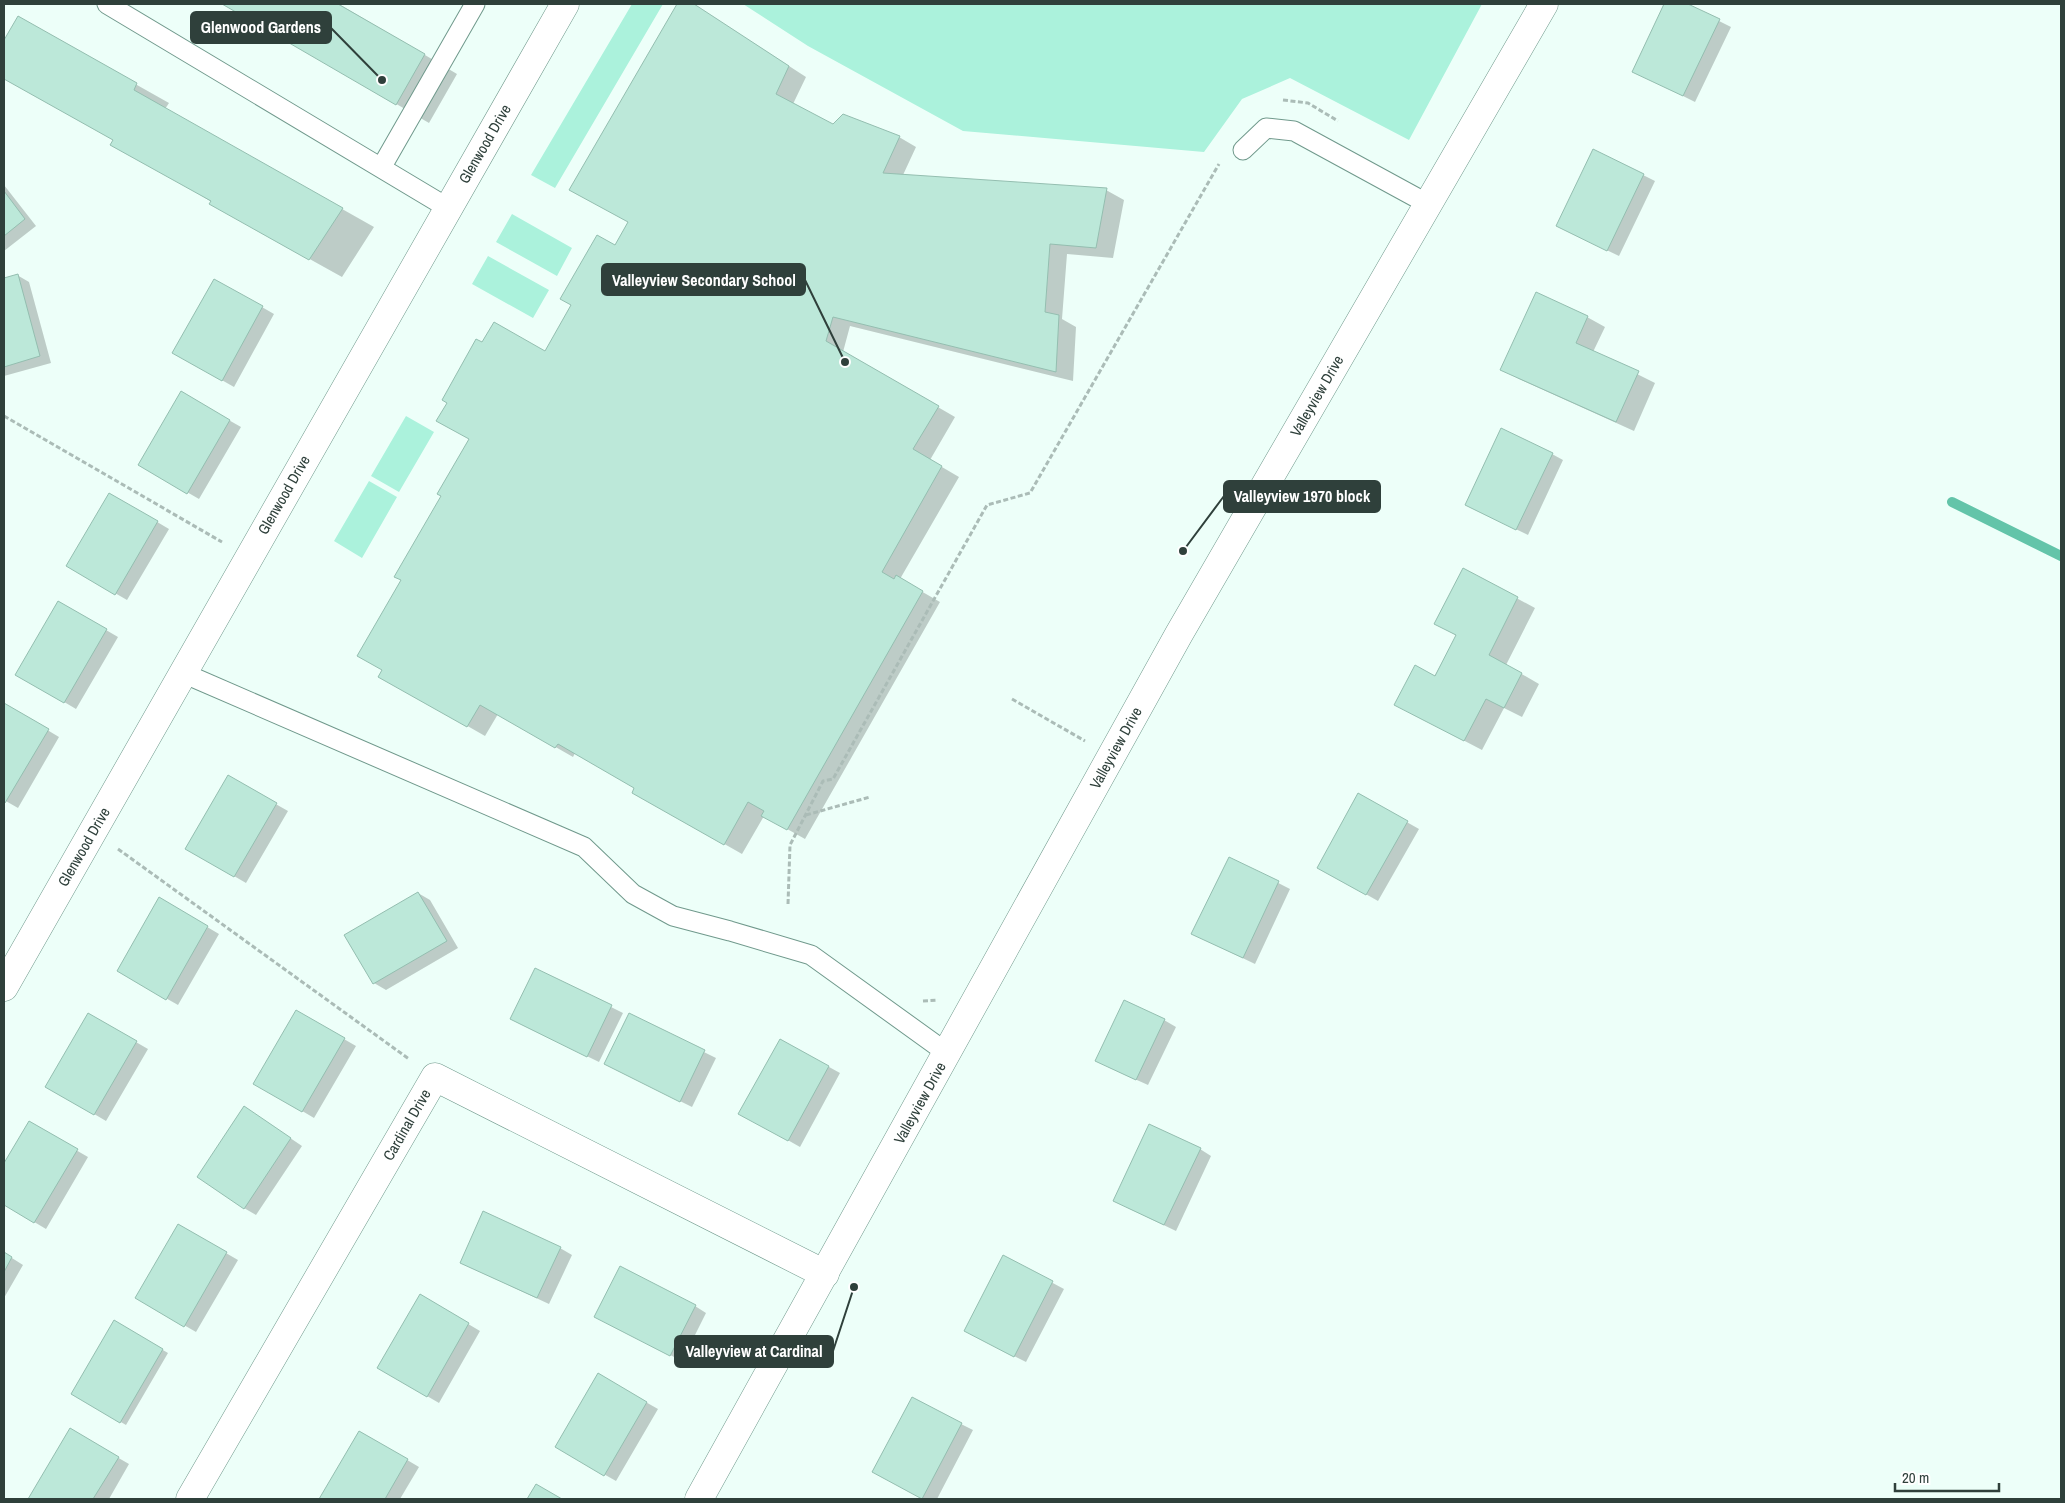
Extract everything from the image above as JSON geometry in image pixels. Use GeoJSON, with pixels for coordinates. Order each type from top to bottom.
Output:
{"type":"FeatureCollection","features":[{"type":"Feature","properties":{"kind":"street","name":"Glenwood Drive"},"geometry":{"type":"LineString","coordinates":[[4,987],[565,4]]}},
{"type":"Feature","properties":{"kind":"street","name":"Valleyview Drive"},"geometry":{"type":"LineString","coordinates":[[699,1499],[1179,634],[1544,4]]}},
{"type":"Feature","properties":{"kind":"street","name":"Cardinal Drive"},"geometry":{"type":"LineString","coordinates":[[190,1499],[435,1077],[825,1274]]}},
{"type":"Feature","properties":{"kind":"lane"},"geometry":{"type":"LineString","coordinates":[[107,4],[448,208]]}},
{"type":"Feature","properties":{"kind":"lane"},"geometry":{"type":"LineString","coordinates":[[381,168],[475,4]]}},
{"type":"Feature","properties":{"kind":"lane"},"geometry":{"type":"LineString","coordinates":[[1242,150],[1266,128],[1294,131],[1428,204]]}},
{"type":"Feature","properties":{"kind":"lane"},"geometry":{"type":"LineString","coordinates":[[183,673],[584,847],[633,894],[674,916],[811,955],[947,1053]]}},
{"type":"Feature","properties":{"kind":"path"},"geometry":{"type":"LineString","coordinates":[[1278,101],[1286,99],[1308,103],[1341,122]]}},
{"type":"Feature","properties":{"kind":"path"},"geometry":{"type":"LineString","coordinates":[[788,904],[790,845],[823,780],[833,779],[987,505],[1030,493],[1222,159]]}},
{"type":"Feature","properties":{"kind":"path"},"geometry":{"type":"LineString","coordinates":[[4,416],[249,558]]}},
{"type":"Feature","properties":{"kind":"path"},"geometry":{"type":"LineString","coordinates":[[1012,699],[1086,741]]}},
{"type":"Feature","properties":{"kind":"path"},"geometry":{"type":"LineString","coordinates":[[806,815],[870,797]]}},
{"type":"Feature","properties":{"kind":"path"},"geometry":{"type":"LineString","coordinates":[[93,832],[435,1077]]}},
{"type":"Feature","properties":{"kind":"green space"},"geometry":{"type":"Polygon","coordinates":[[[632,4],[663,4],[555,188],[531,175],[632,4]]]}},
{"type":"Feature","properties":{"kind":"green space"},"geometry":{"type":"Polygon","coordinates":[[[743,4],[1482,4],[1409,140],[1290,78],[1242,99],[1204,152],[963,131],[808,46],[743,4]]]}},
{"type":"Feature","properties":{"kind":"green space"},"geometry":{"type":"Polygon","coordinates":[[[512,214],[572,248],[557,276],[496,242],[512,214]]]}},
{"type":"Feature","properties":{"kind":"green space"},"geometry":{"type":"Polygon","coordinates":[[[488,256],[549,290],[533,318],[472,284],[488,256]]]}},
{"type":"Feature","properties":{"kind":"green space"},"geometry":{"type":"Polygon","coordinates":[[[406,416],[434,432],[399,492],[371,476],[406,416]]]}},
{"type":"Feature","properties":{"kind":"green space"},"geometry":{"type":"Polygon","coordinates":[[[369,481],[397,497],[362,558],[334,541],[369,481]]]}},
{"type":"Feature","properties":{"kind":"building"},"geometry":{"type":"Polygon","coordinates":[[[222,4],[338,4],[425,54],[396,105],[222,4]]]}},
{"type":"Feature","properties":{"kind":"building"},"geometry":{"type":"Polygon","coordinates":[[[677,4],[694,4],[789,66],[776,94],[833,124],[843,114],[900,136],[883,173],[1107,188],[1096,248],[1050,244],[1045,312],[1059,315],[1056,372],[833,317],[826,341],[939,406],[913,449],[942,466],[882,572],[894,579],[896,575],[923,591],[787,830],[761,816],[764,811],[748,802],[724,845],[632,793],[634,788],[558,744],[555,748],[480,705],[467,727],[378,677],[382,670],[357,656],[401,580],[394,577],[441,496],[437,494],[469,439],[436,421],[447,403],[442,400],[476,339],[482,342],[494,322],[545,351],[571,305],[560,299],[597,235],[615,245],[628,222],[569,190],[677,4]]]}},
{"type":"Feature","properties":{"kind":"building"},"geometry":{"type":"Polygon","coordinates":[[[1664,4],[1688,4],[1720,19],[1683,96],[1632,72],[1664,4]]]}},
{"type":"Feature","properties":{"kind":"building"},"geometry":{"type":"Polygon","coordinates":[[[18,16],[137,83],[134,90],[343,208],[309,260],[209,204],[211,201],[110,145],[113,140],[4,79],[4,40],[18,16]]]}},
{"type":"Feature","properties":{"kind":"building"},"geometry":{"type":"Polygon","coordinates":[[[1593,149],[1644,174],[1607,251],[1556,226],[1593,149]]]}},
{"type":"Feature","properties":{"kind":"building"},"geometry":{"type":"Polygon","coordinates":[[[4,191],[25,219],[4,236],[4,191]]]}},
{"type":"Feature","properties":{"kind":"building"},"geometry":{"type":"Polygon","coordinates":[[[18,274],[40,356],[4,367],[4,278],[18,274]]]}},
{"type":"Feature","properties":{"kind":"building"},"geometry":{"type":"Polygon","coordinates":[[[214,279],[263,306],[222,381],[172,353],[214,279]]]}},
{"type":"Feature","properties":{"kind":"building"},"geometry":{"type":"Polygon","coordinates":[[[1536,292],[1588,316],[1576,343],[1639,371],[1616,422],[1500,370],[1536,292]]]}},
{"type":"Feature","properties":{"kind":"building"},"geometry":{"type":"Polygon","coordinates":[[[181,391],[230,420],[187,494],[138,465],[181,391]]]}},
{"type":"Feature","properties":{"kind":"building"},"geometry":{"type":"Polygon","coordinates":[[[1501,428],[1553,453],[1516,530],[1465,505],[1501,428]]]}},
{"type":"Feature","properties":{"kind":"building"},"geometry":{"type":"Polygon","coordinates":[[[109,493],[158,521],[115,595],[66,566],[109,493]]]}},
{"type":"Feature","properties":{"kind":"building"},"geometry":{"type":"Polygon","coordinates":[[[1463,568],[1518,597],[1489,655],[1522,673],[1504,708],[1486,699],[1464,741],[1394,705],[1415,665],[1435,676],[1456,635],[1434,624],[1463,568]]]}},
{"type":"Feature","properties":{"kind":"building"},"geometry":{"type":"Polygon","coordinates":[[[58,601],[107,629],[64,703],[15,675],[58,601]]]}},
{"type":"Feature","properties":{"kind":"building"},"geometry":{"type":"Polygon","coordinates":[[[4,703],[49,729],[5,803],[4,802],[4,703]]]}},
{"type":"Feature","properties":{"kind":"building"},"geometry":{"type":"Polygon","coordinates":[[[228,775],[277,803],[234,877],[185,849],[228,775]]]}},
{"type":"Feature","properties":{"kind":"building"},"geometry":{"type":"Polygon","coordinates":[[[1358,793],[1408,821],[1366,895],[1317,868],[1358,793]]]}},
{"type":"Feature","properties":{"kind":"building"},"geometry":{"type":"Polygon","coordinates":[[[1229,857],[1279,881],[1243,958],[1191,934],[1229,857]]]}},
{"type":"Feature","properties":{"kind":"building"},"geometry":{"type":"Polygon","coordinates":[[[418,892],[447,941],[373,984],[344,935],[418,892]]]}},
{"type":"Feature","properties":{"kind":"building"},"geometry":{"type":"Polygon","coordinates":[[[159,897],[208,926],[166,1000],[117,971],[159,897]]]}},
{"type":"Feature","properties":{"kind":"building"},"geometry":{"type":"Polygon","coordinates":[[[535,968],[612,1005],[587,1057],[510,1019],[535,968]]]}},
{"type":"Feature","properties":{"kind":"building"},"geometry":{"type":"Polygon","coordinates":[[[1124,1000],[1165,1019],[1136,1080],[1095,1061],[1124,1000]]]}},
{"type":"Feature","properties":{"kind":"building"},"geometry":{"type":"Polygon","coordinates":[[[296,1010],[345,1038],[302,1112],[253,1084],[296,1010]]]}},
{"type":"Feature","properties":{"kind":"building"},"geometry":{"type":"Polygon","coordinates":[[[88,1013],[137,1041],[94,1115],[45,1087],[88,1013]]]}},
{"type":"Feature","properties":{"kind":"building"},"geometry":{"type":"Polygon","coordinates":[[[629,1013],[705,1050],[680,1102],[604,1064],[629,1013]]]}},
{"type":"Feature","properties":{"kind":"building"},"geometry":{"type":"Polygon","coordinates":[[[780,1039],[829,1066],[788,1141],[738,1114],[780,1039]]]}},
{"type":"Feature","properties":{"kind":"building"},"geometry":{"type":"Polygon","coordinates":[[[244,1106],[291,1138],[244,1209],[197,1177],[244,1106]]]}},
{"type":"Feature","properties":{"kind":"building"},"geometry":{"type":"Polygon","coordinates":[[[29,1121],[78,1149],[34,1223],[4,1205],[4,1163],[29,1121]]]}},
{"type":"Feature","properties":{"kind":"building"},"geometry":{"type":"Polygon","coordinates":[[[1149,1124],[1201,1148],[1164,1225],[1113,1201],[1149,1124]]]}},
{"type":"Feature","properties":{"kind":"building"},"geometry":{"type":"Polygon","coordinates":[[[483,1211],[561,1247],[537,1298],[460,1263],[483,1211]]]}},
{"type":"Feature","properties":{"kind":"building"},"geometry":{"type":"Polygon","coordinates":[[[178,1224],[227,1252],[184,1327],[135,1298],[178,1224]]]}},
{"type":"Feature","properties":{"kind":"building"},"geometry":{"type":"Polygon","coordinates":[[[4,1252],[12,1257],[4,1272],[4,1252]]]}},
{"type":"Feature","properties":{"kind":"building"},"geometry":{"type":"Polygon","coordinates":[[[1003,1255],[1053,1281],[1014,1357],[964,1331],[1003,1255]]]}},
{"type":"Feature","properties":{"kind":"building"},"geometry":{"type":"Polygon","coordinates":[[[620,1266],[696,1305],[670,1356],[594,1317],[620,1266]]]}},
{"type":"Feature","properties":{"kind":"building"},"geometry":{"type":"Polygon","coordinates":[[[420,1294],[469,1323],[427,1397],[377,1368],[420,1294]]]}},
{"type":"Feature","properties":{"kind":"building"},"geometry":{"type":"Polygon","coordinates":[[[114,1320],[163,1349],[120,1423],[71,1394],[114,1320]]]}},
{"type":"Feature","properties":{"kind":"building"},"geometry":{"type":"Polygon","coordinates":[[[598,1373],[647,1402],[604,1476],[555,1447],[598,1373]]]}},
{"type":"Feature","properties":{"kind":"building"},"geometry":{"type":"Polygon","coordinates":[[[912,1397],[962,1423],[922,1499],[872,1472],[912,1397]]]}},
{"type":"Feature","properties":{"kind":"building"},"geometry":{"type":"Polygon","coordinates":[[[70,1428],[119,1457],[93,1499],[28,1499],[70,1428]]]}},
{"type":"Feature","properties":{"kind":"building"},"geometry":{"type":"Polygon","coordinates":[[[359,1431],[408,1459],[385,1499],[319,1499],[359,1431]]]}},
{"type":"Feature","properties":{"kind":"building"},"geometry":{"type":"Polygon","coordinates":[[[536,1484],[562,1499],[527,1499],[536,1484]]]}},
{"type":"Feature","properties":{"kind":"waterway"},"geometry":{"type":"LineString","coordinates":[[1952,502],[2061,556]]}},
{"type":"Feature","properties":{"kind":"place","name":"Glenwood Gardens"},"geometry":{"type":"Point","coordinates":[382,80]}},
{"type":"Feature","properties":{"kind":"place","name":"Valleyview Secondary School"},"geometry":{"type":"Point","coordinates":[845,362]}},
{"type":"Feature","properties":{"kind":"place","name":"Valleyview 1970 block"},"geometry":{"type":"Point","coordinates":[1183,551]}},
{"type":"Feature","properties":{"kind":"place","name":"Valleyview at Cardinal"},"geometry":{"type":"Point","coordinates":[854,1287]}}]}
